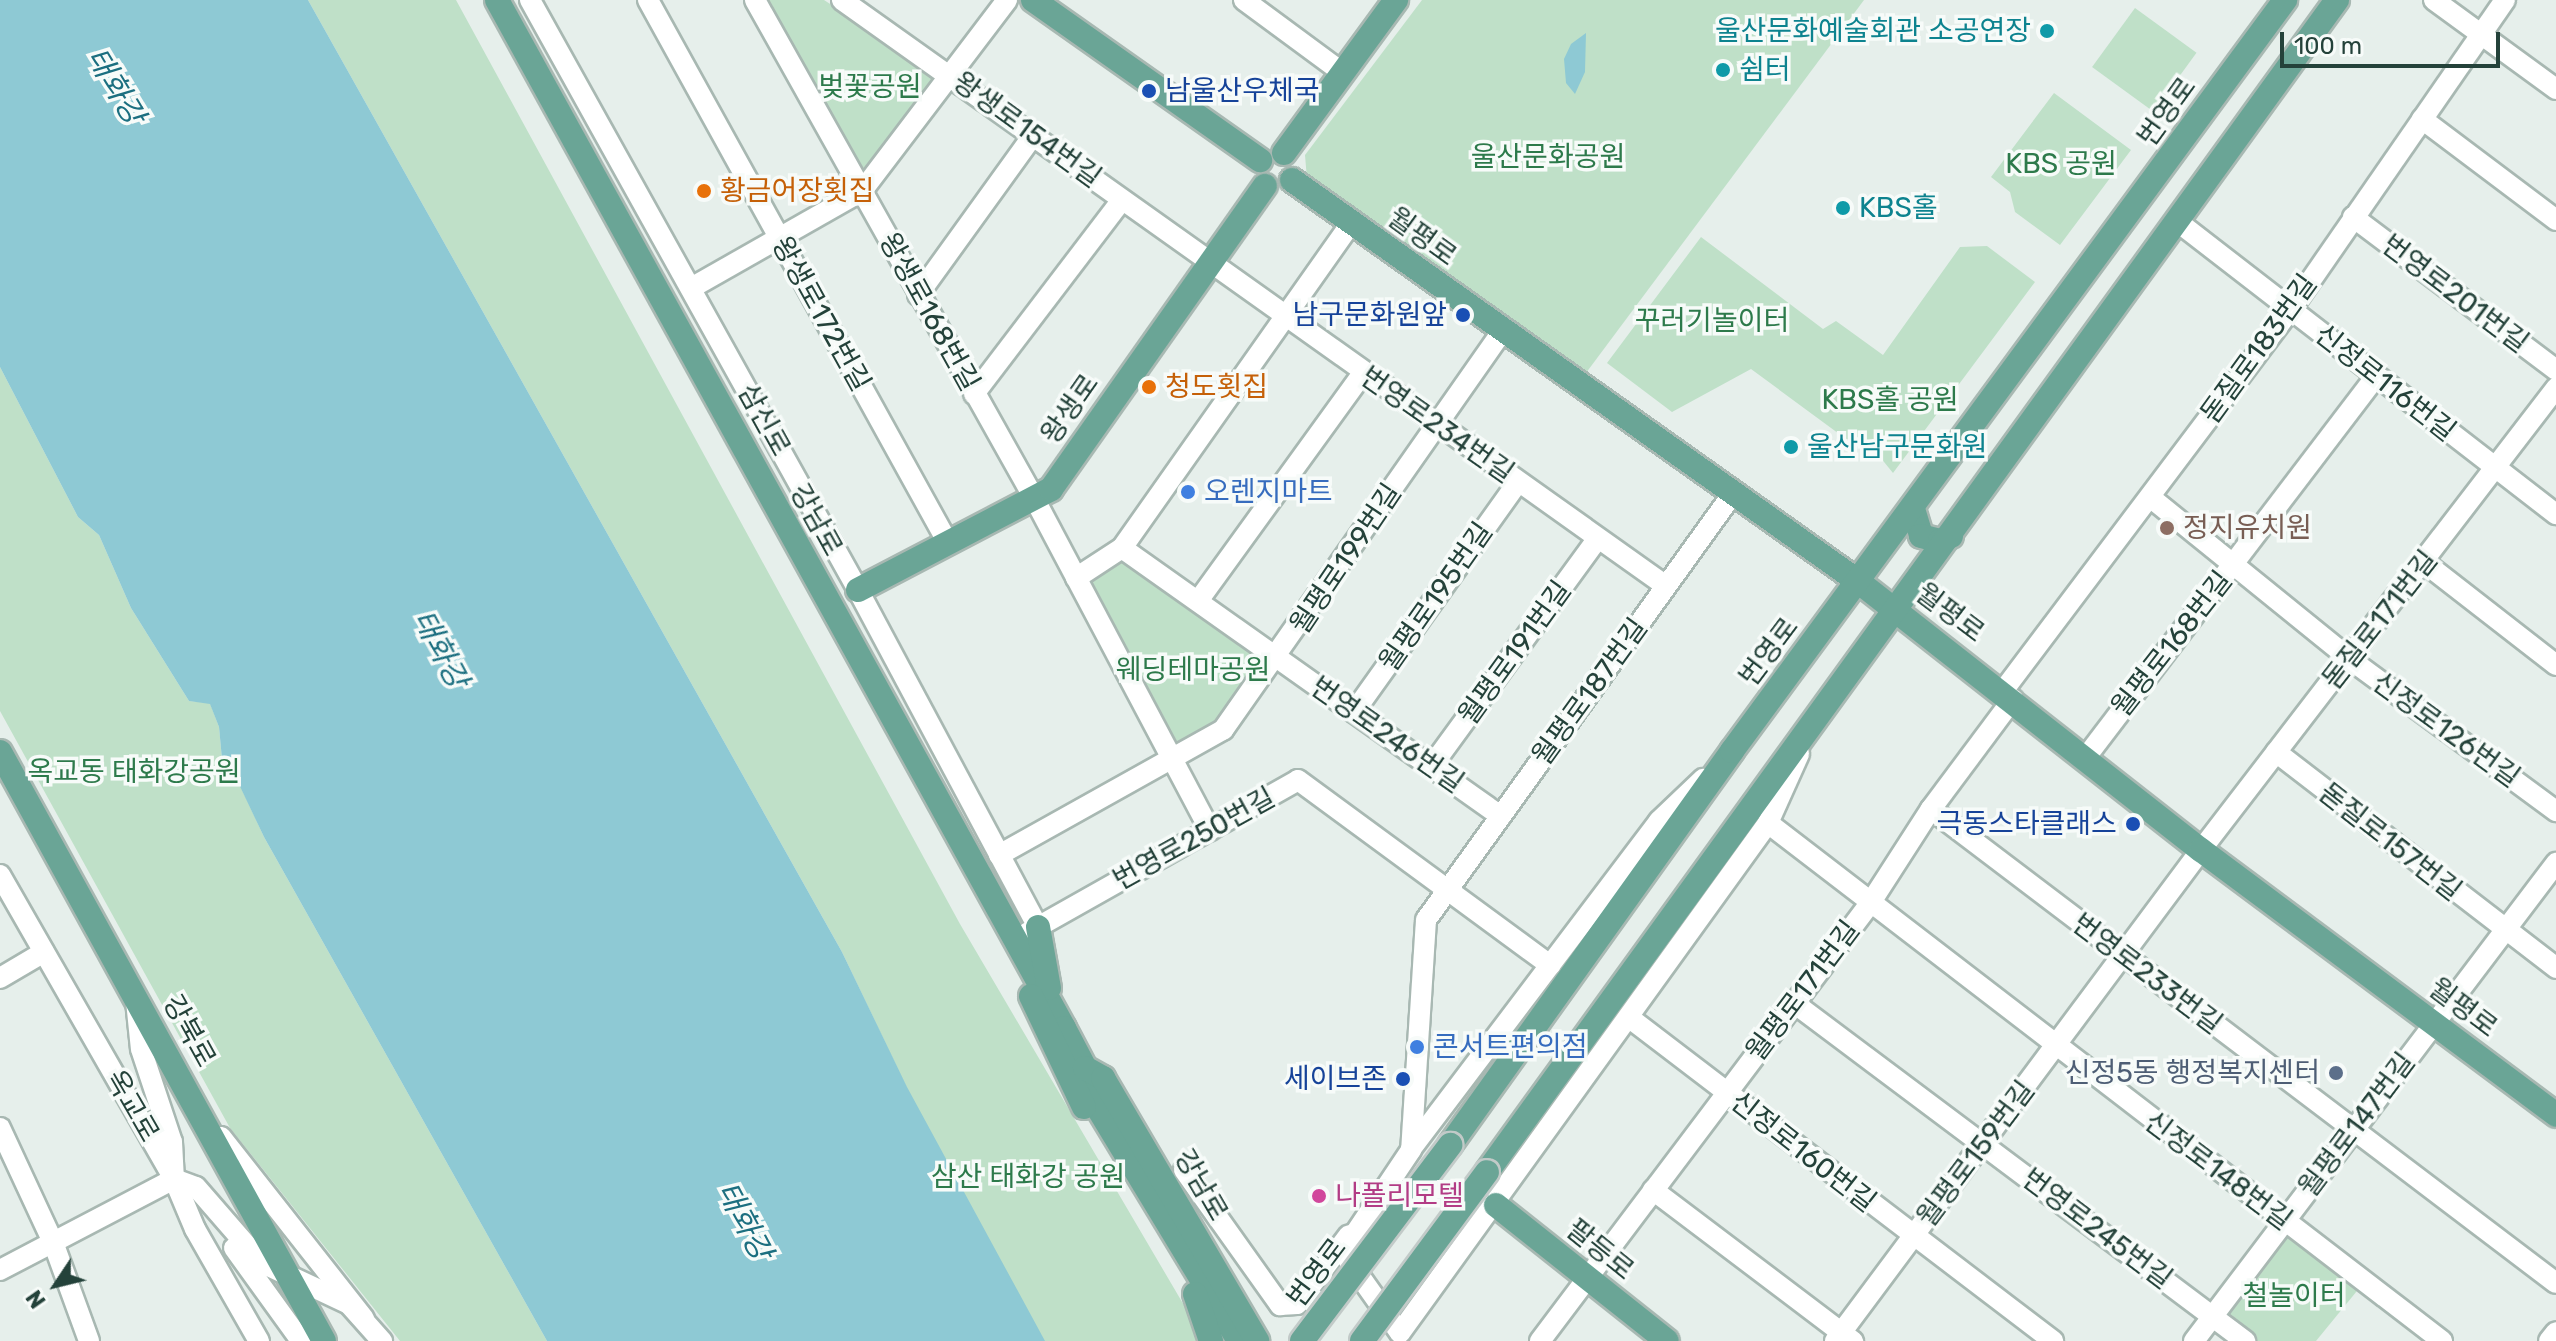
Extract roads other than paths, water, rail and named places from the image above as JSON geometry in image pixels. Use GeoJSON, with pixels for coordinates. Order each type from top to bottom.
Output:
{"type":"FeatureCollection","features":[{"type":"Feature","properties":{"kind":"main road","name":"강남로"},"geometry":{"type":"LineString","coordinates":[[497,0],[1012,941],[1064,1028],[1085,1068],[1087,1090],[1239,1341]]}},
{"type":"Feature","properties":{"kind":"main road"},"geometry":{"type":"LineString","coordinates":[[1033,0],[1272,156],[1294,163],[1292,180],[1283,188],[1265,186],[1258,176],[1272,156],[1343,73],[1396,0]]}},
{"type":"Feature","properties":{"kind":"main road","name":"번영로"},"geometry":{"type":"LineString","coordinates":[[1302,1341],[1450,1145],[1732,751],[2285,0]]}},
{"type":"Feature","properties":{"kind":"main road"},"geometry":{"type":"LineString","coordinates":[[1362,1341],[1951,536],[2337,0]]}},
{"type":"Feature","properties":{"kind":"main road","name":"월평로"},"geometry":{"type":"LineString","coordinates":[[1292,180],[1502,332],[1859,582],[2008,695],[2201,850],[2556,1115]]}},
{"type":"Feature","properties":{"kind":"main road","name":"왕생로"},"geometry":{"type":"LineString","coordinates":[[858,590],[1051,489],[1265,186]]}},
{"type":"Feature","properties":{"kind":"main road"},"geometry":{"type":"LineString","coordinates":[[1913,509],[1921,536],[1940,541],[1951,536]]}},
{"type":"Feature","properties":{"kind":"main road","name":"강북로"},"geometry":{"type":"LineString","coordinates":[[0,752],[324,1341]]}},
{"type":"Feature","properties":{"kind":"main road"},"geometry":{"type":"LineString","coordinates":[[1038,927],[1046,974],[1064,1028]]}},
{"type":"Feature","properties":{"kind":"main road"},"geometry":{"type":"LineString","coordinates":[[1012,941],[1037,1012],[1074,1089],[1205,1312],[1211,1341]]}},
{"type":"Feature","properties":{"kind":"main road","name":"강남로"},"geometry":{"type":"LineString","coordinates":[[1085,1068],[1103,1078],[1257,1341]]}},
{"type":"Feature","properties":{"kind":"main road","name":"팔등로"},"geometry":{"type":"LineString","coordinates":[[1496,1205],[1667,1341]]}},
{"type":"Feature","properties":{"kind":"street","name":"삼신로"},"geometry":{"type":"LineString","coordinates":[[530,0],[858,590],[1038,927]]}},
{"type":"Feature","properties":{"kind":"street","name":"왕생로172번길"},"geometry":{"type":"LineString","coordinates":[[648,0],[948,543]]}},
{"type":"Feature","properties":{"kind":"street","name":"왕생로168번길"},"geometry":{"type":"LineString","coordinates":[[755,0],[1034,498],[1210,830]]}},
{"type":"Feature","properties":{"kind":"street","name":"왕생로154번길"},"geometry":{"type":"LineString","coordinates":[[842,0],[949,72],[1209,263]]}},
{"type":"Feature","properties":{"kind":"street"},"geometry":{"type":"LineString","coordinates":[[691,288],[862,191],[949,72],[1007,0]]}},
{"type":"Feature","properties":{"kind":"street"},"geometry":{"type":"LineString","coordinates":[[1244,0],[1343,73]]}},
{"type":"Feature","properties":{"kind":"street"},"geometry":{"type":"LineString","coordinates":[[2434,0],[2556,89]]}},
{"type":"Feature","properties":{"kind":"street","name":"돋질로183번길"},"geometry":{"type":"LineString","coordinates":[[2008,695],[2150,497],[2291,309],[2505,0]]}},
{"type":"Feature","properties":{"kind":"street"},"geometry":{"type":"LineString","coordinates":[[2422,119],[2556,220]]}},
{"type":"Feature","properties":{"kind":"street"},"geometry":{"type":"LineString","coordinates":[[918,295],[1034,134]]}},
{"type":"Feature","properties":{"kind":"street"},"geometry":{"type":"LineString","coordinates":[[974,394],[1122,200]]}},
{"type":"Feature","properties":{"kind":"street","name":"번영로201번길"},"geometry":{"type":"LineString","coordinates":[[2353,217],[2556,370]]}},
{"type":"Feature","properties":{"kind":"street","name":"신정로116번길"},"geometry":{"type":"LineString","coordinates":[[2178,222],[2375,378],[2556,514]]}},
{"type":"Feature","properties":{"kind":"street"},"geometry":{"type":"LineString","coordinates":[[1076,578],[1122,548],[1351,223]]}},
{"type":"Feature","properties":{"kind":"street","name":"번영로234번길"},"geometry":{"type":"LineString","coordinates":[[1209,263],[1666,586]]}},
{"type":"Feature","properties":{"kind":"street","name":"월평로199번길"},"geometry":{"type":"LineString","coordinates":[[999,855],[1223,730],[1278,658],[1502,332]]}},
{"type":"Feature","properties":{"kind":"street"},"geometry":{"type":"LineString","coordinates":[[1198,601],[1363,373]]}},
{"type":"Feature","properties":{"kind":"street","name":"월평로168번길"},"geometry":{"type":"LineString","coordinates":[[2086,757],[2375,378]]}},
{"type":"Feature","properties":{"kind":"street","name":"돋질로171번길"},"geometry":{"type":"LineString","coordinates":[[2201,850],[2351,660],[2556,388]]}},
{"type":"Feature","properties":{"kind":"street","name":"월평로195번길"},"geometry":{"type":"LineString","coordinates":[[1354,712],[1518,482]]}},
{"type":"Feature","properties":{"kind":"street","name":"월평로187번길"},"geometry":{"type":"LineString","coordinates":[[1446,892],[1734,492]]}},
{"type":"Feature","properties":{"kind":"street","name":"신정로126번길"},"geometry":{"type":"LineString","coordinates":[[2150,497],[2351,660],[2556,811]]}},
{"type":"Feature","properties":{"kind":"street","name":"월평로191번길"},"geometry":{"type":"LineString","coordinates":[[1431,767],[1598,538]]}},
{"type":"Feature","properties":{"kind":"street","name":"번영로246번길"},"geometry":{"type":"LineString","coordinates":[[1122,548],[1501,816]]}},
{"type":"Feature","properties":{"kind":"street"},"geometry":{"type":"LineString","coordinates":[[2425,563],[2556,665]]}},
{"type":"Feature","properties":{"kind":"street","name":"월평로171번길"},"geometry":{"type":"LineString","coordinates":[[1540,1341],[1871,902],[2008,695]]}},
{"type":"Feature","properties":{"kind":"street"},"geometry":{"type":"LineString","coordinates":[[1354,1229],[1349,1261],[1400,1337],[1631,1019],[1768,823],[1810,728]]}},
{"type":"Feature","properties":{"kind":"street"},"geometry":{"type":"LineString","coordinates":[[1184,1170],[1280,1305],[1297,1304],[1659,821],[1732,751]]}},
{"type":"Feature","properties":{"kind":"street","name":"돋질로157번길"},"geometry":{"type":"LineString","coordinates":[[2276,752],[2556,968]]}},
{"type":"Feature","properties":{"kind":"street","name":"번영로250번길"},"geometry":{"type":"LineString","coordinates":[[1012,941],[1298,780],[1446,892],[1550,965]]}},
{"type":"Feature","properties":{"kind":"street","name":"번영로233번길"},"geometry":{"type":"LineString","coordinates":[[1931,809],[2556,1283]]}},
{"type":"Feature","properties":{"kind":"street","name":"신정로148번길"},"geometry":{"type":"LineString","coordinates":[[1768,823],[2055,1047],[2442,1341]]}},
{"type":"Feature","properties":{"kind":"street","name":"월평로159번길"},"geometry":{"type":"LineString","coordinates":[[1843,1338],[1914,1237],[2201,850]]}},
{"type":"Feature","properties":{"kind":"street"},"geometry":{"type":"LineString","coordinates":[[2433,1024],[2556,863]]}},
{"type":"Feature","properties":{"kind":"street","name":"옥교로"},"geometry":{"type":"LineString","coordinates":[[0,875],[174,1179],[195,1229],[259,1341]]}},
{"type":"Feature","properties":{"kind":"street"},"geometry":{"type":"LineString","coordinates":[[1411,1150],[1426,920],[1446,892]]}},
{"type":"Feature","properties":{"kind":"street"},"geometry":{"type":"LineString","coordinates":[[0,978],[44,952]]}},
{"type":"Feature","properties":{"kind":"street"},"geometry":{"type":"LineString","coordinates":[[135,996],[141,1049],[172,1142],[174,1179],[226,1237],[301,1341]]}},
{"type":"Feature","properties":{"kind":"street","name":"번영로245번길"},"geometry":{"type":"LineString","coordinates":[[1794,1003],[2245,1341]]}},
{"type":"Feature","properties":{"kind":"street","name":"신정로160번길"},"geometry":{"type":"LineString","coordinates":[[1631,1019],[2053,1341]]}},
{"type":"Feature","properties":{"kind":"street","name":"월평로147번길"},"geometry":{"type":"LineString","coordinates":[[2194,1341],[2433,1024]]}},
{"type":"Feature","properties":{"kind":"street"},"geometry":{"type":"LineString","coordinates":[[187,1090],[382,1341]]}},
{"type":"Feature","properties":{"kind":"street"},"geometry":{"type":"LineString","coordinates":[[0,1128],[53,1242],[89,1341]]}},
{"type":"Feature","properties":{"kind":"street"},"geometry":{"type":"LineString","coordinates":[[0,1270],[174,1179],[196,1187],[262,1263],[292,1281],[349,1304],[364,1319]]}},
{"type":"Feature","properties":{"kind":"street"},"geometry":{"type":"LineString","coordinates":[[1653,1190],[1843,1338]]}},
{"type":"Feature","properties":{"kind":"street"},"geometry":{"type":"LineString","coordinates":[[255,1212],[280,1249],[366,1341]]}},
{"type":"Feature","properties":{"kind":"street"},"geometry":{"type":"LineString","coordinates":[[2549,1341],[2556,1332]]}},
{"type":"Feature","properties":{"kind":"water","name":"태화강"},"geometry":{"type":"Polygon","coordinates":[[[0,0],[308,0],[842,952],[907,1087],[1045,1341],[547,1341],[264,837],[236,778],[223,770],[219,727],[210,704],[189,701],[131,608],[99,535],[78,517],[0,367],[0,0]]]}},
{"type":"Feature","properties":{"kind":"water"},"geometry":{"type":"Polygon","coordinates":[[[1586,33],[1585,72],[1575,94],[1566,83],[1564,59],[1571,44],[1586,33]]]}},
{"type":"Feature","properties":{"kind":"place","name":"울산문화예술회관 소공연장"},"geometry":{"type":"Point","coordinates":[2047,31]}},
{"type":"Feature","properties":{"kind":"place","name":"쉼터"},"geometry":{"type":"Point","coordinates":[1723,70]}},
{"type":"Feature","properties":{"kind":"place","name":"남울산우체국"},"geometry":{"type":"Point","coordinates":[1149,91]}},
{"type":"Feature","properties":{"kind":"place","name":"황금어장횟집"},"geometry":{"type":"Point","coordinates":[704,191]}},
{"type":"Feature","properties":{"kind":"place","name":"KBS홀"},"geometry":{"type":"Point","coordinates":[1843,208]}},
{"type":"Feature","properties":{"kind":"place","name":"남구문화원앞"},"geometry":{"type":"Point","coordinates":[1463,315]}},
{"type":"Feature","properties":{"kind":"place","name":"청도횟집"},"geometry":{"type":"Point","coordinates":[1149,387]}},
{"type":"Feature","properties":{"kind":"place","name":"울산남구문화원"},"geometry":{"type":"Point","coordinates":[1791,447]}},
{"type":"Feature","properties":{"kind":"place","name":"오렌지마트"},"geometry":{"type":"Point","coordinates":[1188,492]}},
{"type":"Feature","properties":{"kind":"place","name":"정지유치원"},"geometry":{"type":"Point","coordinates":[2167,528]}},
{"type":"Feature","properties":{"kind":"place","name":"극동스타클래스"},"geometry":{"type":"Point","coordinates":[2133,824]}},
{"type":"Feature","properties":{"kind":"place","name":"콘서트편의점"},"geometry":{"type":"Point","coordinates":[1417,1047]}},
{"type":"Feature","properties":{"kind":"place","name":"신정5동 행정복지센터"},"geometry":{"type":"Point","coordinates":[2336,1073]}},
{"type":"Feature","properties":{"kind":"place","name":"세이브존"},"geometry":{"type":"Point","coordinates":[1403,1079]}},
{"type":"Feature","properties":{"kind":"place","name":"나폴리모텔"},"geometry":{"type":"Point","coordinates":[1319,1196]}},
{"type":"Feature","properties":{"kind":"park label","name":"벚꽃공원"},"geometry":{"type":"Point","coordinates":[870,87]}},
{"type":"Feature","properties":{"kind":"park label","name":"울산문화공원"},"geometry":{"type":"Point","coordinates":[1548,157]}},
{"type":"Feature","properties":{"kind":"park label","name":"KBS 공원"},"geometry":{"type":"Point","coordinates":[2061,164]}},
{"type":"Feature","properties":{"kind":"park label","name":"꾸러기놀이터"},"geometry":{"type":"Point","coordinates":[1712,321]}},
{"type":"Feature","properties":{"kind":"park label","name":"KBS홀 공원"},"geometry":{"type":"Point","coordinates":[1890,400]}},
{"type":"Feature","properties":{"kind":"park label","name":"웨딩테마공원"},"geometry":{"type":"Point","coordinates":[1193,670]}},
{"type":"Feature","properties":{"kind":"park label","name":"옥교동 태화강공원"},"geometry":{"type":"Point","coordinates":[134,772]}},
{"type":"Feature","properties":{"kind":"park label","name":"삼산 태화강 공원"},"geometry":{"type":"Point","coordinates":[1028,1177]}},
{"type":"Feature","properties":{"kind":"park label","name":"철놀이터"},"geometry":{"type":"Point","coordinates":[2294,1296]}}]}
